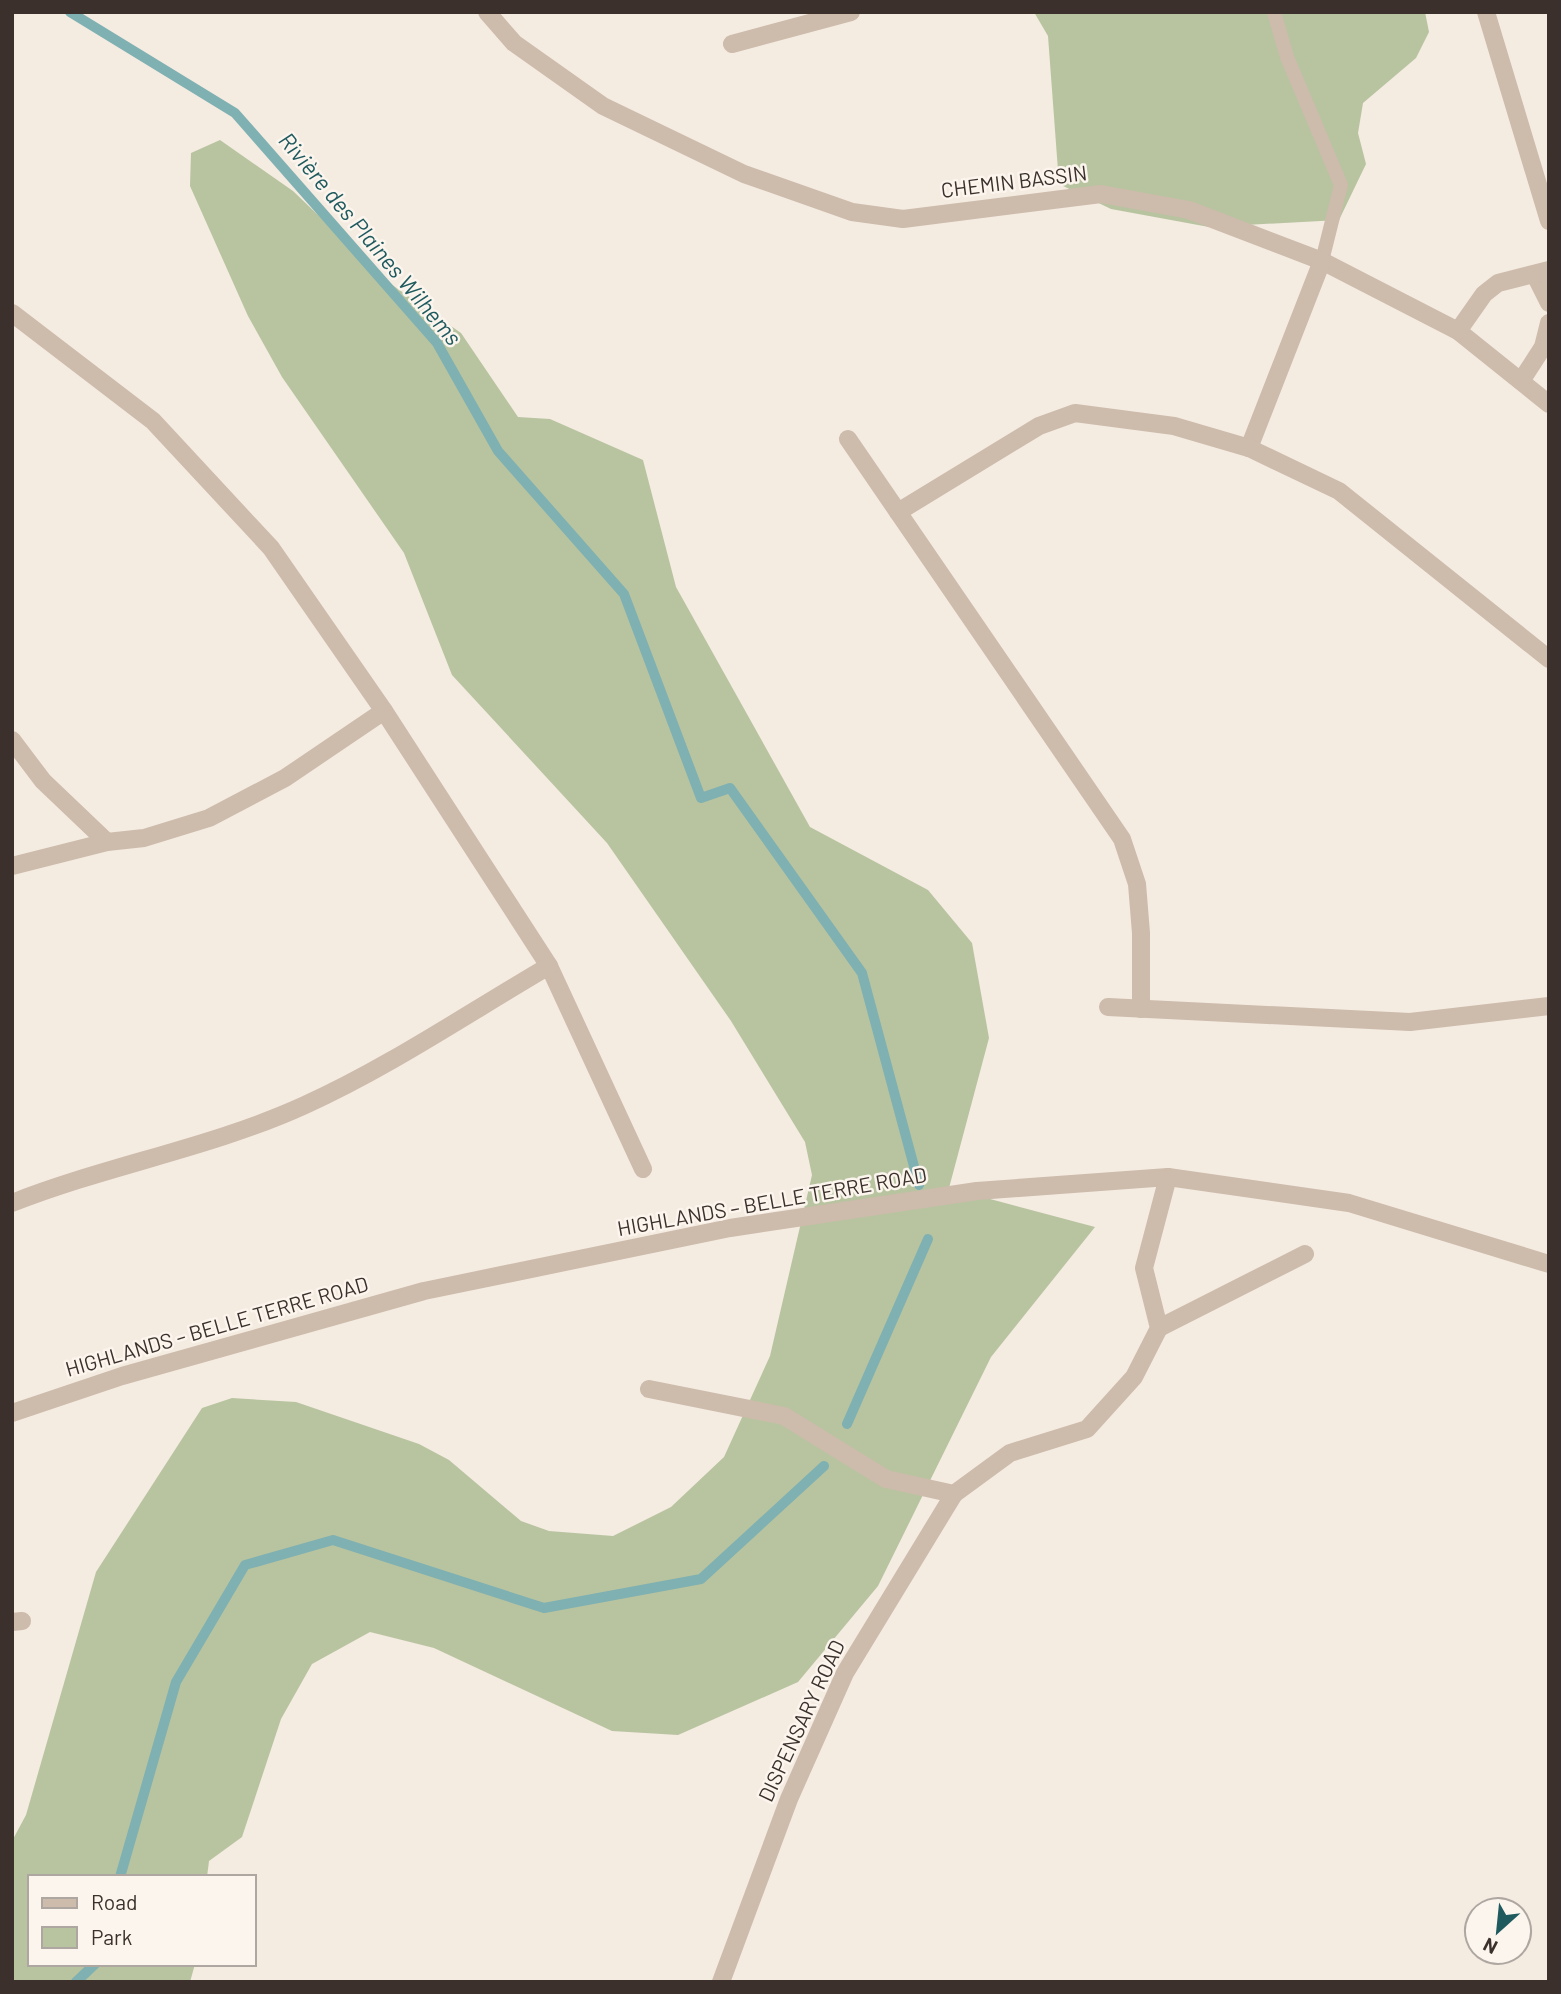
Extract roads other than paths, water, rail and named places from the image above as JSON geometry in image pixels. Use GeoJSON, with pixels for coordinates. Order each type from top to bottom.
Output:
{"type":"FeatureCollection","features":[{"type":"Feature","properties":{"kind":"street","name":"CHEMIN BASSIN"},"geometry":{"type":"LineString","coordinates":[[487,12],[514,43],[603,106],[744,174],[852,212],[903,219],[1101,194],[1189,210],[1322,261],[1458,331],[1549,404]]}},
{"type":"Feature","properties":{"kind":"street"},"geometry":{"type":"LineString","coordinates":[[732,44],[851,12]]}},
{"type":"Feature","properties":{"kind":"street"},"geometry":{"type":"LineString","coordinates":[[1486,12],[1549,221]]}},
{"type":"Feature","properties":{"kind":"street"},"geometry":{"type":"LineString","coordinates":[[1249,448],[1322,261]]}},
{"type":"Feature","properties":{"kind":"street"},"geometry":{"type":"LineString","coordinates":[[1458,331],[1483,294],[1498,283],[1542,272],[1549,303]]}},
{"type":"Feature","properties":{"kind":"street"},"geometry":{"type":"LineString","coordinates":[[12,313],[153,421],[271,548],[384,711],[550,965],[643,1169]]}},
{"type":"Feature","properties":{"kind":"street"},"geometry":{"type":"LineString","coordinates":[[1521,381],[1543,346],[1549,323]]}},
{"type":"Feature","properties":{"kind":"street"},"geometry":{"type":"LineString","coordinates":[[898,512],[1040,426],[1076,413],[1174,426],[1249,448],[1339,491],[1549,659]]}},
{"type":"Feature","properties":{"kind":"street"},"geometry":{"type":"LineString","coordinates":[[848,439],[1122,839],[1137,884],[1141,933],[1140,1009]]}},
{"type":"Feature","properties":{"kind":"street"},"geometry":{"type":"LineString","coordinates":[[12,866],[107,842],[144,838],[209,818],[285,778],[384,711]]}},
{"type":"Feature","properties":{"kind":"street"},"geometry":{"type":"LineString","coordinates":[[12,740],[43,781],[107,842]]}},
{"type":"Feature","properties":{"kind":"street"},"geometry":{"type":"LineString","coordinates":[[12,1202],[55,1186],[197,1144],[304,1105],[550,965]]}},
{"type":"Feature","properties":{"kind":"street"},"geometry":{"type":"LineString","coordinates":[[1108,1007],[1410,1022],[1549,1006]]}},
{"type":"Feature","properties":{"kind":"street"},"geometry":{"type":"LineString","coordinates":[[1168,1177],[1144,1268],[1159,1328],[1305,1254]]}},
{"type":"Feature","properties":{"kind":"street","name":"HIGHLANDS – BELLE TERRE ROAD"},"geometry":{"type":"LineString","coordinates":[[12,1413],[122,1376],[424,1291],[730,1228],[977,1191],[1168,1177],[1349,1203],[1549,1264]]}},
{"type":"Feature","properties":{"kind":"street","name":"DISPENSARY ROAD"},"geometry":{"type":"LineString","coordinates":[[721,1982],[789,1799],[845,1673],[954,1494],[1010,1453],[1087,1429],[1134,1377],[1159,1328]]}},
{"type":"Feature","properties":{"kind":"street"},"geometry":{"type":"LineString","coordinates":[[649,1390],[784,1416],[886,1479],[954,1494]]}},
{"type":"Feature","properties":{"kind":"lane"},"geometry":{"type":"LineString","coordinates":[[1274,12],[1287,57],[1341,185],[1322,261]]}},
{"type":"Feature","properties":{"kind":"waterway","name":"Rivière des Plaines Wilhems"},"geometry":{"type":"LineString","coordinates":[[70,12],[235,113],[437,343],[498,451],[624,594],[701,798],[730,788],[862,973],[919,1185]]}},
{"type":"Feature","properties":{"kind":"waterway","name":"Rivière des Plaines Wilhems"},"geometry":{"type":"LineString","coordinates":[[847,1424],[928,1239]]}},
{"type":"Feature","properties":{"kind":"waterway","name":"Rivière des Plaines Wilhems"},"geometry":{"type":"LineString","coordinates":[[121,1875],[176,1682],[245,1565],[333,1540],[544,1608],[701,1579],[824,1466]]}},
{"type":"Feature","properties":{"kind":"waterway","name":"Rivière des Plaines Wilhems"},"geometry":{"type":"LineString","coordinates":[[76,1982],[93,1966]]}}]}
